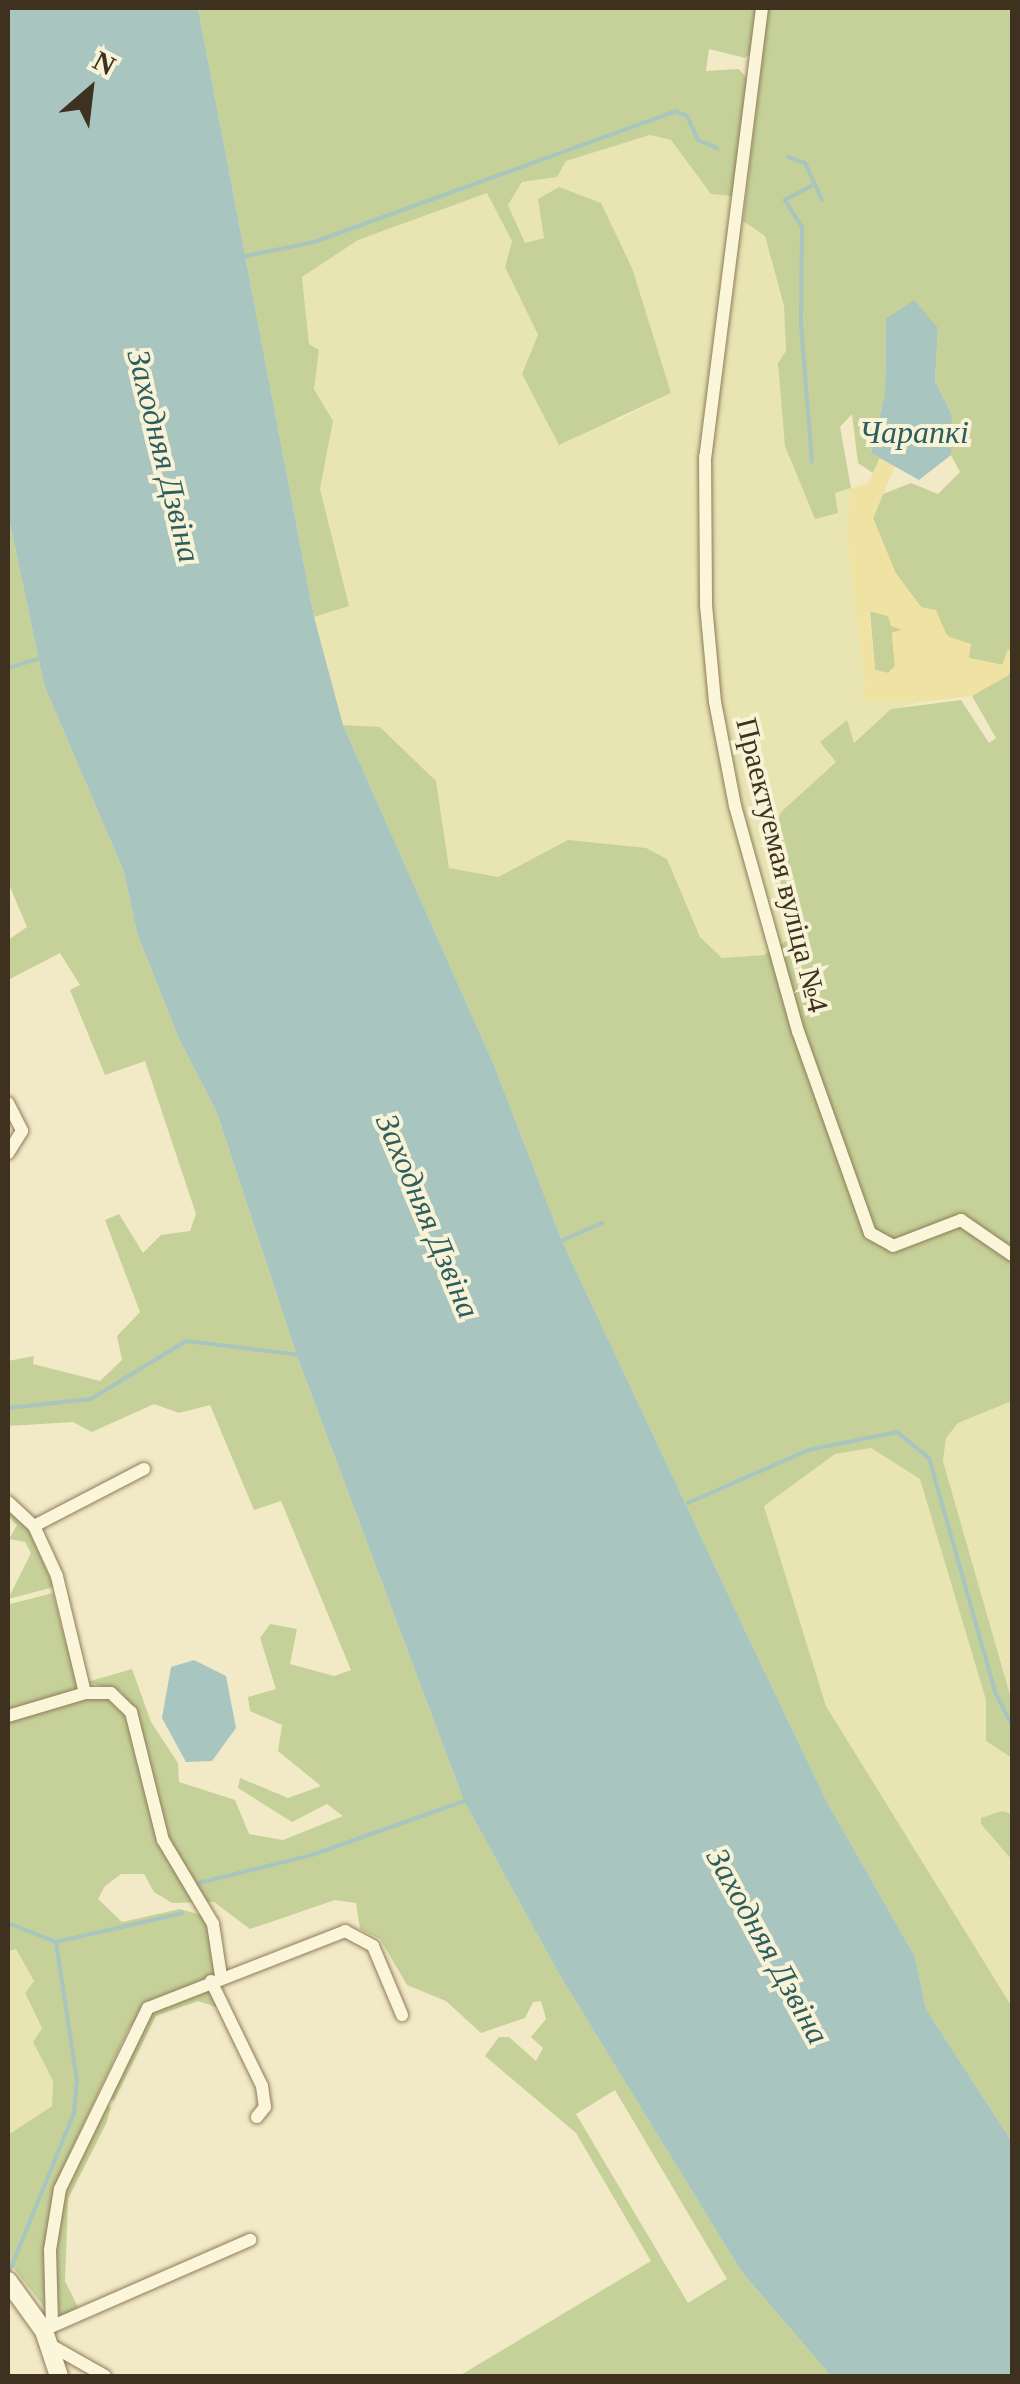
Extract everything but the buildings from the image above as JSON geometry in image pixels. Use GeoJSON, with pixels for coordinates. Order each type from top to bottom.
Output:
{"type":"FeatureCollection","features":[{"type":"Feature","properties":{"kind":"main road"},"geometry":{"type":"LineString","coordinates":[[8,2281],[49,2334],[59,2376]]}},
{"type":"Feature","properties":{"kind":"street","name":"Праектуемая вуліца №4"},"geometry":{"type":"LineString","coordinates":[[762,8],[705,457],[715,702],[735,806],[798,1031],[856,1198],[880,1242],[905,1244],[961,1220],[1012,1255]]}},
{"type":"Feature","properties":{"kind":"street"},"geometry":{"type":"LineString","coordinates":[[8,1103],[22,1131],[8,1153]]}},
{"type":"Feature","properties":{"kind":"street"},"geometry":{"type":"LineString","coordinates":[[34,1526],[144,1469]]}},
{"type":"Feature","properties":{"kind":"street"},"geometry":{"type":"LineString","coordinates":[[8,1502],[34,1526],[57,1576],[85,1693]]}},
{"type":"Feature","properties":{"kind":"street"},"geometry":{"type":"LineString","coordinates":[[8,1716],[85,1693],[111,1693],[131,1712],[162,1840],[213,1924],[216,1978],[262,2086],[265,2107],[257,2117]]}},
{"type":"Feature","properties":{"kind":"street"},"geometry":{"type":"LineString","coordinates":[[49,2334],[56,2205],[80,2140],[140,2017],[159,2001],[336,1932],[357,1933],[373,1946],[402,2016]]}},
{"type":"Feature","properties":{"kind":"street"},"geometry":{"type":"LineString","coordinates":[[49,2334],[250,2240]]}},
{"type":"Feature","properties":{"kind":"street"},"geometry":{"type":"LineString","coordinates":[[49,2334],[105,2376]]}},
{"type":"Feature","properties":{"kind":"shaded area"},"geometry":{"type":"Polygon","coordinates":[[[650,135],[671,140],[711,194],[733,196],[743,221],[765,236],[784,306],[786,351],[834,493],[851,488],[865,687],[860,694],[866,701],[922,702],[891,710],[853,743],[846,721],[820,742],[837,761],[781,812],[764,852],[794,936],[764,955],[722,958],[700,937],[667,860],[568,840],[498,877],[449,868],[436,781],[380,727],[343,725],[314,617],[349,606],[320,489],[333,421],[314,389],[319,350],[309,344],[302,277],[358,240],[486,193],[494,196],[512,241],[505,267],[538,336],[617,421],[671,393],[544,238],[525,244],[508,205],[522,182],[557,177],[566,161],[650,135]]]}},
{"type":"Feature","properties":{"kind":"shaded area"},"geometry":{"type":"Polygon","coordinates":[[[1012,1401],[1012,1702],[943,1461],[946,1438],[958,1423],[1012,1401]]]}},
{"type":"Feature","properties":{"kind":"shaded area"},"geometry":{"type":"Polygon","coordinates":[[[871,1448],[920,1479],[928,1493],[986,1700],[986,1740],[1012,1758],[1012,2007],[826,1706],[764,1506],[835,1454],[871,1448]]]}},
{"type":"Feature","properties":{"kind":"shaded area"},"geometry":{"type":"Polygon","coordinates":[[[16,1949],[34,1981],[25,1993],[42,2028],[33,2042],[53,2081],[52,2106],[8,2135],[8,1951],[16,1949]]]}},
{"type":"Feature","properties":{"kind":"green space"},"geometry":{"type":"Polygon","coordinates":[[[198,8],[756,8],[751,53],[745,58],[709,49],[706,71],[739,69],[750,82],[733,196],[711,194],[671,140],[650,135],[566,161],[557,177],[522,182],[508,205],[525,243],[544,238],[538,199],[559,187],[601,203],[632,268],[671,393],[559,445],[522,374],[538,335],[505,267],[512,241],[487,193],[358,240],[302,277],[309,344],[319,350],[314,389],[333,421],[320,489],[349,606],[314,617],[198,8]]]}},
{"type":"Feature","properties":{"kind":"green space"},"geometry":{"type":"Polygon","coordinates":[[[768,8],[1012,8],[1012,653],[1003,665],[969,658],[921,607],[895,572],[873,518],[883,494],[911,483],[938,494],[960,472],[951,455],[952,415],[935,381],[938,328],[886,319],[885,393],[871,452],[880,458],[873,473],[858,463],[852,414],[840,427],[851,488],[835,493],[838,513],[815,519],[785,446],[778,363],[786,351],[784,306],[765,236],[743,221],[768,8]]]}},
{"type":"Feature","properties":{"kind":"green space"},"geometry":{"type":"Polygon","coordinates":[[[8,514],[44,685],[124,872],[137,933],[178,1037],[217,1113],[297,1356],[464,1801],[559,1974],[741,2271],[831,2376],[459,2376],[651,2261],[576,2133],[485,2056],[499,2037],[509,2037],[536,2061],[543,2048],[531,2037],[546,2019],[541,2001],[533,2002],[525,2018],[481,2033],[446,2001],[407,1985],[380,1939],[360,1929],[356,1903],[335,1900],[250,1929],[214,1902],[172,1903],[154,1892],[144,1874],[121,1874],[105,1886],[98,1899],[122,1922],[180,1909],[201,1915],[209,1924],[215,1974],[146,2006],[128,2030],[60,2174],[46,2309],[8,2261],[8,2135],[52,2106],[53,2081],[33,2042],[42,2028],[25,1993],[34,1981],[16,1949],[8,1951],[8,1719],[99,1694],[129,1703],[120,1691],[87,1682],[132,1669],[151,1722],[178,1763],[179,1782],[235,1800],[249,1834],[283,1840],[343,1816],[327,1804],[292,1822],[238,1788],[240,1778],[288,1798],[321,1786],[278,1751],[282,1725],[250,1711],[248,1697],[276,1689],[260,1638],[270,1624],[297,1629],[290,1664],[334,1676],[351,1670],[281,1501],[254,1510],[210,1405],[179,1413],[154,1404],[92,1432],[73,1422],[8,1426],[8,1361],[34,1356],[33,1364],[100,1381],[122,1360],[117,1336],[140,1312],[105,1220],[119,1214],[143,1253],[161,1235],[190,1231],[196,1214],[145,1061],[105,1075],[70,990],[80,985],[60,953],[8,980],[8,940],[27,927],[8,882],[8,514]],[[615,2090],[576,2114],[688,2303],[727,2279],[615,2090]]]}},
{"type":"Feature","properties":{"kind":"green space"},"geometry":{"type":"Polygon","coordinates":[[[870,611],[889,616],[902,630],[892,633],[895,666],[888,673],[875,670],[870,611]]]}},
{"type":"Feature","properties":{"kind":"green space"},"geometry":{"type":"Polygon","coordinates":[[[1012,671],[1012,1401],[958,1423],[946,1438],[943,1461],[1012,1702],[1012,1758],[986,1741],[986,1700],[920,1479],[871,1448],[835,1454],[764,1506],[826,1706],[1012,2007],[1012,2142],[926,2009],[915,1957],[826,1800],[751,1643],[562,1241],[494,1065],[343,725],[380,727],[436,781],[449,868],[498,877],[568,840],[646,848],[667,859],[700,937],[722,958],[764,955],[794,936],[764,852],[781,812],[836,762],[820,742],[847,720],[854,743],[891,709],[961,700],[989,743],[996,738],[972,696],[1012,671]]]}},
{"type":"Feature","properties":{"kind":"green space"},"geometry":{"type":"Polygon","coordinates":[[[10,1506],[23,1516],[54,1587],[8,1599],[31,1553],[25,1542],[9,1539],[17,1525],[8,1516],[10,1506]]]}},
{"type":"Feature","properties":{"kind":"green space"},"geometry":{"type":"Polygon","coordinates":[[[53,1593],[78,1689],[8,1712],[10,1604],[53,1593]]]}},
{"type":"Feature","properties":{"kind":"green space"},"geometry":{"type":"Polygon","coordinates":[[[1002,1811],[1012,1814],[1012,1860],[981,1824],[981,1818],[1002,1811]]]}},
{"type":"Feature","properties":{"kind":"green space"},"geometry":{"type":"Polygon","coordinates":[[[211,1990],[222,2009],[198,2001],[156,2016],[114,2101],[107,2098],[150,2010],[211,1990]]]}},
{"type":"Feature","properties":{"kind":"green space"},"geometry":{"type":"Polygon","coordinates":[[[105,2104],[111,2107],[106,2124],[68,2199],[65,2281],[78,2307],[60,2317],[52,2272],[59,2206],[105,2104]]]}},
{"type":"Feature","properties":{"kind":"sand"},"geometry":{"type":"Polygon","coordinates":[[[880,458],[895,466],[873,518],[895,572],[920,607],[936,610],[947,636],[971,644],[969,658],[1002,665],[1008,649],[1012,653],[1009,675],[972,696],[922,702],[866,701],[860,694],[865,687],[847,534],[851,488],[868,484],[880,458]],[[869,611],[875,670],[888,673],[895,666],[892,633],[902,630],[891,626],[888,616],[869,611]]]}},
{"type":"Feature","properties":{"kind":"water","name":"Заходняя Дзвіна"},"geometry":{"type":"Polygon","coordinates":[[[8,8],[198,8],[314,617],[343,725],[494,1065],[562,1241],[751,1643],[826,1800],[915,1957],[926,2009],[1012,2142],[1012,2376],[831,2376],[741,2271],[559,1974],[464,1801],[297,1356],[217,1113],[178,1037],[137,933],[124,872],[44,685],[8,514],[8,8]]]}},
{"type":"Feature","properties":{"kind":"water","name":"Чарапкі"},"geometry":{"type":"Polygon","coordinates":[[[914,300],[938,328],[935,381],[952,415],[951,455],[919,480],[871,453],[885,393],[886,319],[914,300]]]}},
{"type":"Feature","properties":{"kind":"water"},"geometry":{"type":"Polygon","coordinates":[[[194,1660],[226,1676],[236,1728],[212,1761],[186,1762],[162,1718],[171,1667],[194,1660]]]}},
{"type":"Feature","properties":{"kind":"waterway"},"geometry":{"type":"LineString","coordinates":[[246,256],[314,242],[675,111],[687,116],[698,140],[717,148]]}},
{"type":"Feature","properties":{"kind":"waterway"},"geometry":{"type":"LineString","coordinates":[[788,157],[805,163],[822,200]]}},
{"type":"Feature","properties":{"kind":"waterway"},"geometry":{"type":"LineString","coordinates":[[811,186],[785,200],[802,227],[801,323],[812,462]]}},
{"type":"Feature","properties":{"kind":"waterway"},"geometry":{"type":"LineString","coordinates":[[8,668],[41,658]]}},
{"type":"Feature","properties":{"kind":"waterway"},"geometry":{"type":"LineString","coordinates":[[561,1241],[602,1223]]}},
{"type":"Feature","properties":{"kind":"waterway"},"geometry":{"type":"LineString","coordinates":[[8,1408],[91,1399],[186,1341],[300,1355]]}},
{"type":"Feature","properties":{"kind":"waterway"},"geometry":{"type":"LineString","coordinates":[[688,1503],[808,1450],[897,1432],[929,1458],[995,1692],[1012,1726]]}},
{"type":"Feature","properties":{"kind":"waterway"},"geometry":{"type":"LineString","coordinates":[[199,1883],[312,1855],[467,1800]]}},
{"type":"Feature","properties":{"kind":"waterway"},"geometry":{"type":"LineString","coordinates":[[8,1923],[56,1942],[183,1913]]}},
{"type":"Feature","properties":{"kind":"waterway"},"geometry":{"type":"LineString","coordinates":[[10,2270],[74,2113],[77,2081],[56,1942]]}}]}
